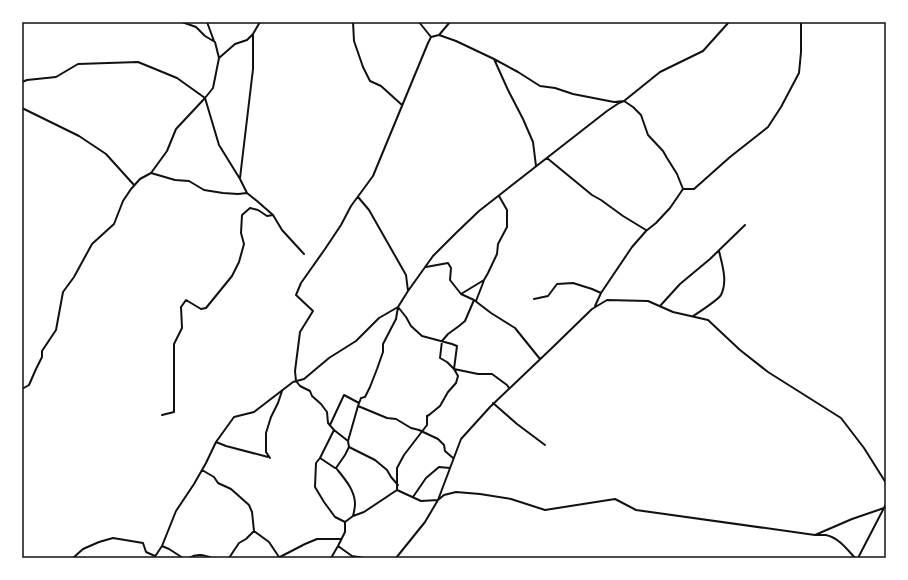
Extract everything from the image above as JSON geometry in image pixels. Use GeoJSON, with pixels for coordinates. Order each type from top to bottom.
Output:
{"type":"FeatureCollection","features":[{"type":"Feature","properties":{"kind":"street"},"geometry":{"type":"LineString","coordinates":[[182,22],[196,27],[205,36],[215,42]]}},
{"type":"Feature","properties":{"kind":"street"},"geometry":{"type":"LineString","coordinates":[[22,389],[29,385],[42,357],[42,351],[56,330],[63,292],[74,277],[92,244],[114,224],[123,201],[140,179],[151,173],[167,151],[176,129],[213,88],[219,58],[215,42],[206,22]]}},
{"type":"Feature","properties":{"kind":"street"},"geometry":{"type":"LineString","coordinates":[[219,58],[235,44],[247,40],[253,34],[260,22]]}},
{"type":"Feature","properties":{"kind":"street"},"geometry":{"type":"LineString","coordinates":[[353,22],[354,41],[363,67],[370,81],[381,86],[402,104]]}},
{"type":"Feature","properties":{"kind":"street"},"geometry":{"type":"LineString","coordinates":[[419,22],[431,37]]}},
{"type":"Feature","properties":{"kind":"street"},"geometry":{"type":"LineString","coordinates":[[348,441],[328,423],[327,412],[312,396],[310,391],[300,386],[296,381],[295,371],[300,332],[313,311],[296,295],[301,283],[341,225],[350,206],[373,176],[431,37],[439,34],[450,22]]}},
{"type":"Feature","properties":{"kind":"street"},"geometry":{"type":"LineString","coordinates":[[336,468],[349,447],[348,441],[358,405],[361,398],[365,397],[372,382],[383,352],[383,344],[396,319],[398,308],[433,256],[480,211],[607,112],[624,101],[660,72],[703,52],[729,22]]}},
{"type":"Feature","properties":{"kind":"street"},"geometry":{"type":"LineString","coordinates":[[683,189],[694,189],[730,157],[768,127],[781,107],[799,73],[801,52],[800,22]]}},
{"type":"Feature","properties":{"kind":"street"},"geometry":{"type":"LineString","coordinates":[[240,179],[253,69],[253,34]]}},
{"type":"Feature","properties":{"kind":"street"},"geometry":{"type":"LineString","coordinates":[[439,34],[494,59],[540,86],[555,88],[573,94],[614,102],[624,101],[633,107],[640,115],[648,135],[665,154],[677,174],[683,189]]}},
{"type":"Feature","properties":{"kind":"street"},"geometry":{"type":"LineString","coordinates":[[494,59],[533,142],[536,166]]}},
{"type":"Feature","properties":{"kind":"street"},"geometry":{"type":"LineString","coordinates":[[22,82],[27,80],[56,77],[78,64],[138,62],[177,78],[204,98],[220,145],[247,193],[273,215],[282,230],[304,254]]}},
{"type":"Feature","properties":{"kind":"street"},"geometry":{"type":"LineString","coordinates":[[22,108],[79,136],[106,154],[134,186]]}},
{"type":"Feature","properties":{"kind":"street"},"geometry":{"type":"LineString","coordinates":[[547,158],[592,195],[646,231]]}},
{"type":"Feature","properties":{"kind":"street"},"geometry":{"type":"LineString","coordinates":[[151,173],[175,180],[189,181],[204,190],[223,193],[247,193]]}},
{"type":"Feature","properties":{"kind":"street"},"geometry":{"type":"LineString","coordinates":[[595,307],[601,293],[632,247],[646,231],[656,224],[670,208],[683,189]]}},
{"type":"Feature","properties":{"kind":"street"},"geometry":{"type":"LineString","coordinates":[[345,522],[353,516],[364,512],[397,490],[397,468],[404,455],[427,425],[427,416],[440,406],[448,392],[456,383],[458,376],[454,369],[440,358],[442,341],[448,334],[465,321],[497,254],[498,244],[507,228],[507,210],[499,196]]}},
{"type":"Feature","properties":{"kind":"street"},"geometry":{"type":"LineString","coordinates":[[358,197],[369,210],[406,275],[408,291]]}},
{"type":"Feature","properties":{"kind":"street"},"geometry":{"type":"LineString","coordinates":[[162,415],[174,412],[174,344],[182,328],[181,307],[186,300],[201,309],[206,308],[232,276],[239,262],[244,244],[241,233],[242,215],[250,208],[258,210],[267,216],[273,215]]}},
{"type":"Feature","properties":{"kind":"street"},"geometry":{"type":"LineString","coordinates":[[660,306],[680,284],[719,251],[745,225]]}},
{"type":"Feature","properties":{"kind":"street"},"geometry":{"type":"LineString","coordinates":[[694,316],[721,295],[725,277],[719,251]]}},
{"type":"Feature","properties":{"kind":"street"},"geometry":{"type":"LineString","coordinates":[[426,267],[448,263],[450,268],[450,280],[460,294],[475,301],[515,328],[540,359]]}},
{"type":"Feature","properties":{"kind":"street"},"geometry":{"type":"LineString","coordinates":[[460,294],[484,280]]}},
{"type":"Feature","properties":{"kind":"street"},"geometry":{"type":"LineString","coordinates":[[534,299],[548,296],[557,284],[573,283],[601,293]]}},
{"type":"Feature","properties":{"kind":"street"},"geometry":{"type":"LineString","coordinates":[[396,558],[425,522],[438,500],[461,439],[493,403],[592,309],[607,300],[648,301],[673,312],[708,320],[740,350],[768,372],[841,418],[864,448],[886,483]]}},
{"type":"Feature","properties":{"kind":"street"},"geometry":{"type":"LineString","coordinates":[[73,558],[83,549],[113,538],[142,543],[146,552],[155,557],[162,546],[176,510],[194,484],[216,442],[234,417],[254,412],[293,382],[304,379],[329,358],[356,341],[379,318],[398,308]]}},
{"type":"Feature","properties":{"kind":"street"},"geometry":{"type":"LineString","coordinates":[[398,308],[406,317],[411,326],[422,336],[457,346],[454,369]]}},
{"type":"Feature","properties":{"kind":"street"},"geometry":{"type":"LineString","coordinates":[[454,369],[478,374],[492,374],[509,388]]}},
{"type":"Feature","properties":{"kind":"street"},"geometry":{"type":"LineString","coordinates":[[216,442],[270,458],[266,452],[266,433],[282,390]]}},
{"type":"Feature","properties":{"kind":"street"},"geometry":{"type":"LineString","coordinates":[[330,425],[344,395],[358,405],[388,418],[396,419],[412,428],[438,439],[444,445],[445,451],[454,458]]}},
{"type":"Feature","properties":{"kind":"street"},"geometry":{"type":"LineString","coordinates":[[493,403],[517,424],[545,445]]}},
{"type":"Feature","properties":{"kind":"street"},"geometry":{"type":"LineString","coordinates":[[334,430],[316,463],[315,487],[335,516],[345,522]]}},
{"type":"Feature","properties":{"kind":"street"},"geometry":{"type":"LineString","coordinates":[[349,447],[375,460],[387,470],[390,477],[398,485]]}},
{"type":"Feature","properties":{"kind":"street"},"geometry":{"type":"LineString","coordinates":[[320,458],[336,468],[348,484],[354,496],[355,504],[353,516]]}},
{"type":"Feature","properties":{"kind":"street"},"geometry":{"type":"LineString","coordinates":[[414,497],[426,478],[439,467],[450,468]]}},
{"type":"Feature","properties":{"kind":"street"},"geometry":{"type":"LineString","coordinates":[[202,470],[214,477],[218,483],[231,489],[249,505],[252,512],[254,531],[269,542],[278,558],[317,539],[342,539]]}},
{"type":"Feature","properties":{"kind":"street"},"geometry":{"type":"LineString","coordinates":[[397,490],[421,501],[438,500],[444,495],[456,492],[480,494],[511,500],[545,510],[614,499],[636,510],[827,536],[838,540],[855,558]]}},
{"type":"Feature","properties":{"kind":"street"},"geometry":{"type":"LineString","coordinates":[[858,558],[886,504]]}},
{"type":"Feature","properties":{"kind":"street"},"geometry":{"type":"LineString","coordinates":[[815,535],[852,519],[884,508]]}},
{"type":"Feature","properties":{"kind":"street"},"geometry":{"type":"LineString","coordinates":[[331,558],[345,532],[345,522]]}},
{"type":"Feature","properties":{"kind":"street"},"geometry":{"type":"LineString","coordinates":[[228,558],[239,543],[246,539],[254,531]]}},
{"type":"Feature","properties":{"kind":"street"},"geometry":{"type":"LineString","coordinates":[[162,546],[169,548],[183,558]]}},
{"type":"Feature","properties":{"kind":"street"},"geometry":{"type":"LineString","coordinates":[[338,546],[352,556],[364,558]]}},
{"type":"Feature","properties":{"kind":"street"},"geometry":{"type":"LineString","coordinates":[[189,558],[198,554],[212,558]]}}]}
